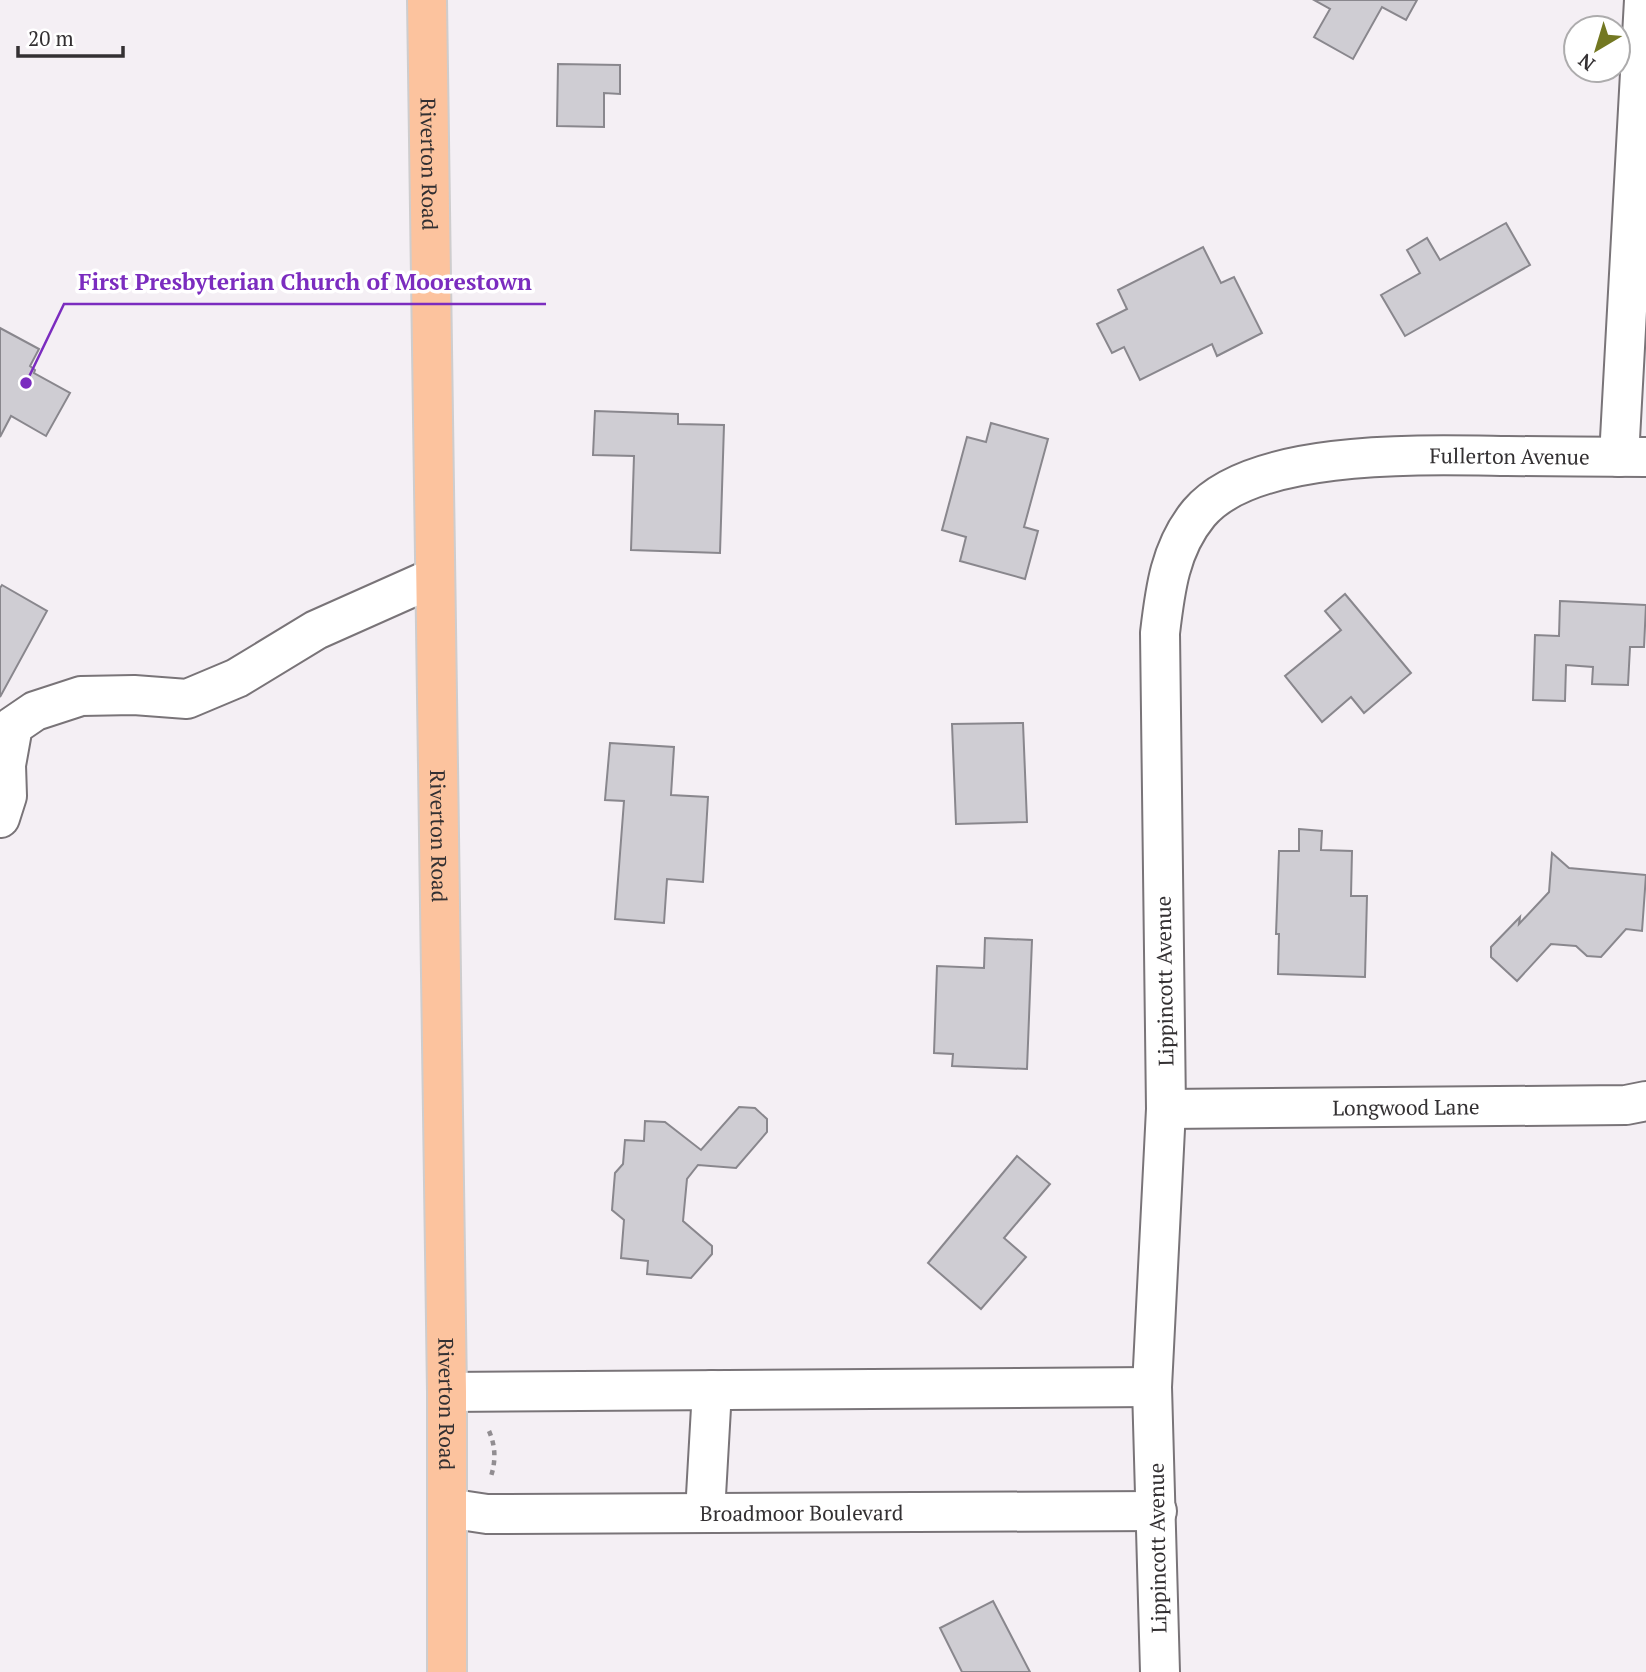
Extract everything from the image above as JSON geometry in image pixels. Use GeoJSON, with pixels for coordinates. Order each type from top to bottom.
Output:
{"type":"FeatureCollection","features":[{"type":"Feature","properties":{"kind":"main road","name":"Riverton Road"},"geometry":{"type":"LineString","coordinates":[[427,0],[447,1392],[447,1672]]}},
{"type":"Feature","properties":{"kind":"street"},"geometry":{"type":"LineString","coordinates":[[1633,457],[1644,0]]}},
{"type":"Feature","properties":{"kind":"street","name":"Fullerton Avenue"},"geometry":{"type":"LineString","coordinates":[[1401,454],[1633,457]]}},
{"type":"Feature","properties":{"kind":"street","name":"Lippincott Avenue"},"geometry":{"type":"LineString","coordinates":[[1160,1672],[1152,1387],[1166,1109],[1160,633],[1167,578],[1182,539],[1200,512],[1232,488],[1263,474],[1319,463],[1401,454]]}},
{"type":"Feature","properties":{"kind":"street"},"geometry":{"type":"LineString","coordinates":[[0,818],[7,796],[6,765],[13,726],[35,711],[81,696],[134,695],[187,699],[237,678],[316,629],[435,578]]}},
{"type":"Feature","properties":{"kind":"street","name":"Longwood Lane"},"geometry":{"type":"LineString","coordinates":[[1166,1109],[1626,1105],[1646,1101]]}},
{"type":"Feature","properties":{"kind":"street"},"geometry":{"type":"LineString","coordinates":[[447,1392],[1152,1387]]}},
{"type":"Feature","properties":{"kind":"street"},"geometry":{"type":"LineString","coordinates":[[705,1513],[712,1390]]}},
{"type":"Feature","properties":{"kind":"street","name":"Broadmoor Boulevard"},"geometry":{"type":"LineString","coordinates":[[447,1508],[487,1514],[1157,1511]]}},
{"type":"Feature","properties":{"kind":"path"},"geometry":{"type":"LineString","coordinates":[[489,1431],[495,1452],[490,1480]]}},
{"type":"Feature","properties":{"kind":"building"},"geometry":{"type":"Polygon","coordinates":[[[1314,0],[1417,0],[1406,20],[1382,7],[1353,59],[1314,37],[1330,9],[1314,0]]]}},
{"type":"Feature","properties":{"kind":"building"},"geometry":{"type":"Polygon","coordinates":[[[558,64],[620,65],[620,94],[604,93],[604,127],[557,126],[558,64]]]}},
{"type":"Feature","properties":{"kind":"building"},"geometry":{"type":"Polygon","coordinates":[[[1506,223],[1530,265],[1405,336],[1381,295],[1420,273],[1407,250],[1427,238],[1440,260],[1506,223]]]}},
{"type":"Feature","properties":{"kind":"building"},"geometry":{"type":"Polygon","coordinates":[[[1203,247],[1221,283],[1234,277],[1262,333],[1217,356],[1212,344],[1140,380],[1124,347],[1112,353],[1097,324],[1127,309],[1118,290],[1203,247]]]}},
{"type":"Feature","properties":{"kind":"building"},"geometry":{"type":"Polygon","coordinates":[[[0,328],[39,349],[30,366],[35,370],[34,373],[70,393],[46,436],[11,416],[0,437],[0,328]]]}},
{"type":"Feature","properties":{"kind":"building"},"geometry":{"type":"Polygon","coordinates":[[[595,411],[678,414],[678,424],[724,425],[720,553],[631,550],[634,456],[593,455],[595,411]]]}},
{"type":"Feature","properties":{"kind":"building"},"geometry":{"type":"Polygon","coordinates":[[[991,423],[1048,439],[1024,527],[1038,531],[1025,579],[960,561],[966,537],[942,530],[967,437],[986,442],[991,423]]]}},
{"type":"Feature","properties":{"kind":"building"},"geometry":{"type":"Polygon","coordinates":[[[2,585],[47,611],[0,697],[0,588],[2,585]]]}},
{"type":"Feature","properties":{"kind":"building"},"geometry":{"type":"Polygon","coordinates":[[[1345,594],[1411,673],[1364,713],[1351,697],[1322,722],[1285,676],[1341,630],[1325,611],[1345,594]]]}},
{"type":"Feature","properties":{"kind":"building"},"geometry":{"type":"Polygon","coordinates":[[[1560,601],[1646,605],[1644,647],[1630,647],[1628,685],[1592,684],[1593,667],[1566,665],[1565,701],[1533,700],[1535,635],[1559,636],[1560,601]]]}},
{"type":"Feature","properties":{"kind":"building"},"geometry":{"type":"Polygon","coordinates":[[[1023,723],[1027,822],[956,824],[952,724],[1023,723]]]}},
{"type":"Feature","properties":{"kind":"building"},"geometry":{"type":"Polygon","coordinates":[[[610,743],[674,747],[671,795],[708,797],[703,882],[667,879],[664,923],[615,919],[624,801],[605,800],[610,743]]]}},
{"type":"Feature","properties":{"kind":"building"},"geometry":{"type":"Polygon","coordinates":[[[1299,829],[1322,831],[1321,850],[1352,851],[1351,896],[1367,896],[1365,977],[1278,974],[1279,934],[1276,934],[1279,851],[1299,851],[1299,829]]]}},
{"type":"Feature","properties":{"kind":"building"},"geometry":{"type":"Polygon","coordinates":[[[1552,853],[1569,868],[1646,875],[1642,931],[1626,929],[1601,957],[1587,956],[1576,946],[1551,944],[1517,981],[1491,957],[1491,947],[1520,917],[1519,924],[1549,892],[1552,853]]]}},
{"type":"Feature","properties":{"kind":"building"},"geometry":{"type":"Polygon","coordinates":[[[985,938],[1032,940],[1027,1069],[952,1066],[953,1054],[934,1053],[937,966],[984,968],[985,938]]]}},
{"type":"Feature","properties":{"kind":"building"},"geometry":{"type":"Polygon","coordinates":[[[739,1107],[755,1108],[767,1119],[767,1132],[736,1168],[698,1165],[687,1179],[683,1221],[712,1246],[712,1254],[691,1278],[647,1274],[648,1261],[621,1258],[624,1220],[612,1210],[615,1173],[623,1164],[625,1140],[644,1141],[645,1121],[665,1122],[701,1150],[739,1107]]]}},
{"type":"Feature","properties":{"kind":"building"},"geometry":{"type":"Polygon","coordinates":[[[1017,1156],[1050,1184],[1004,1238],[1026,1257],[981,1309],[928,1263],[1017,1156]]]}},
{"type":"Feature","properties":{"kind":"building"},"geometry":{"type":"Polygon","coordinates":[[[993,1601],[1030,1672],[962,1672],[940,1628],[993,1601]]]}},
{"type":"Feature","properties":{"kind":"place","name":"First Presbyterian Church of Moorestown"},"geometry":{"type":"Point","coordinates":[26,383]}}]}
